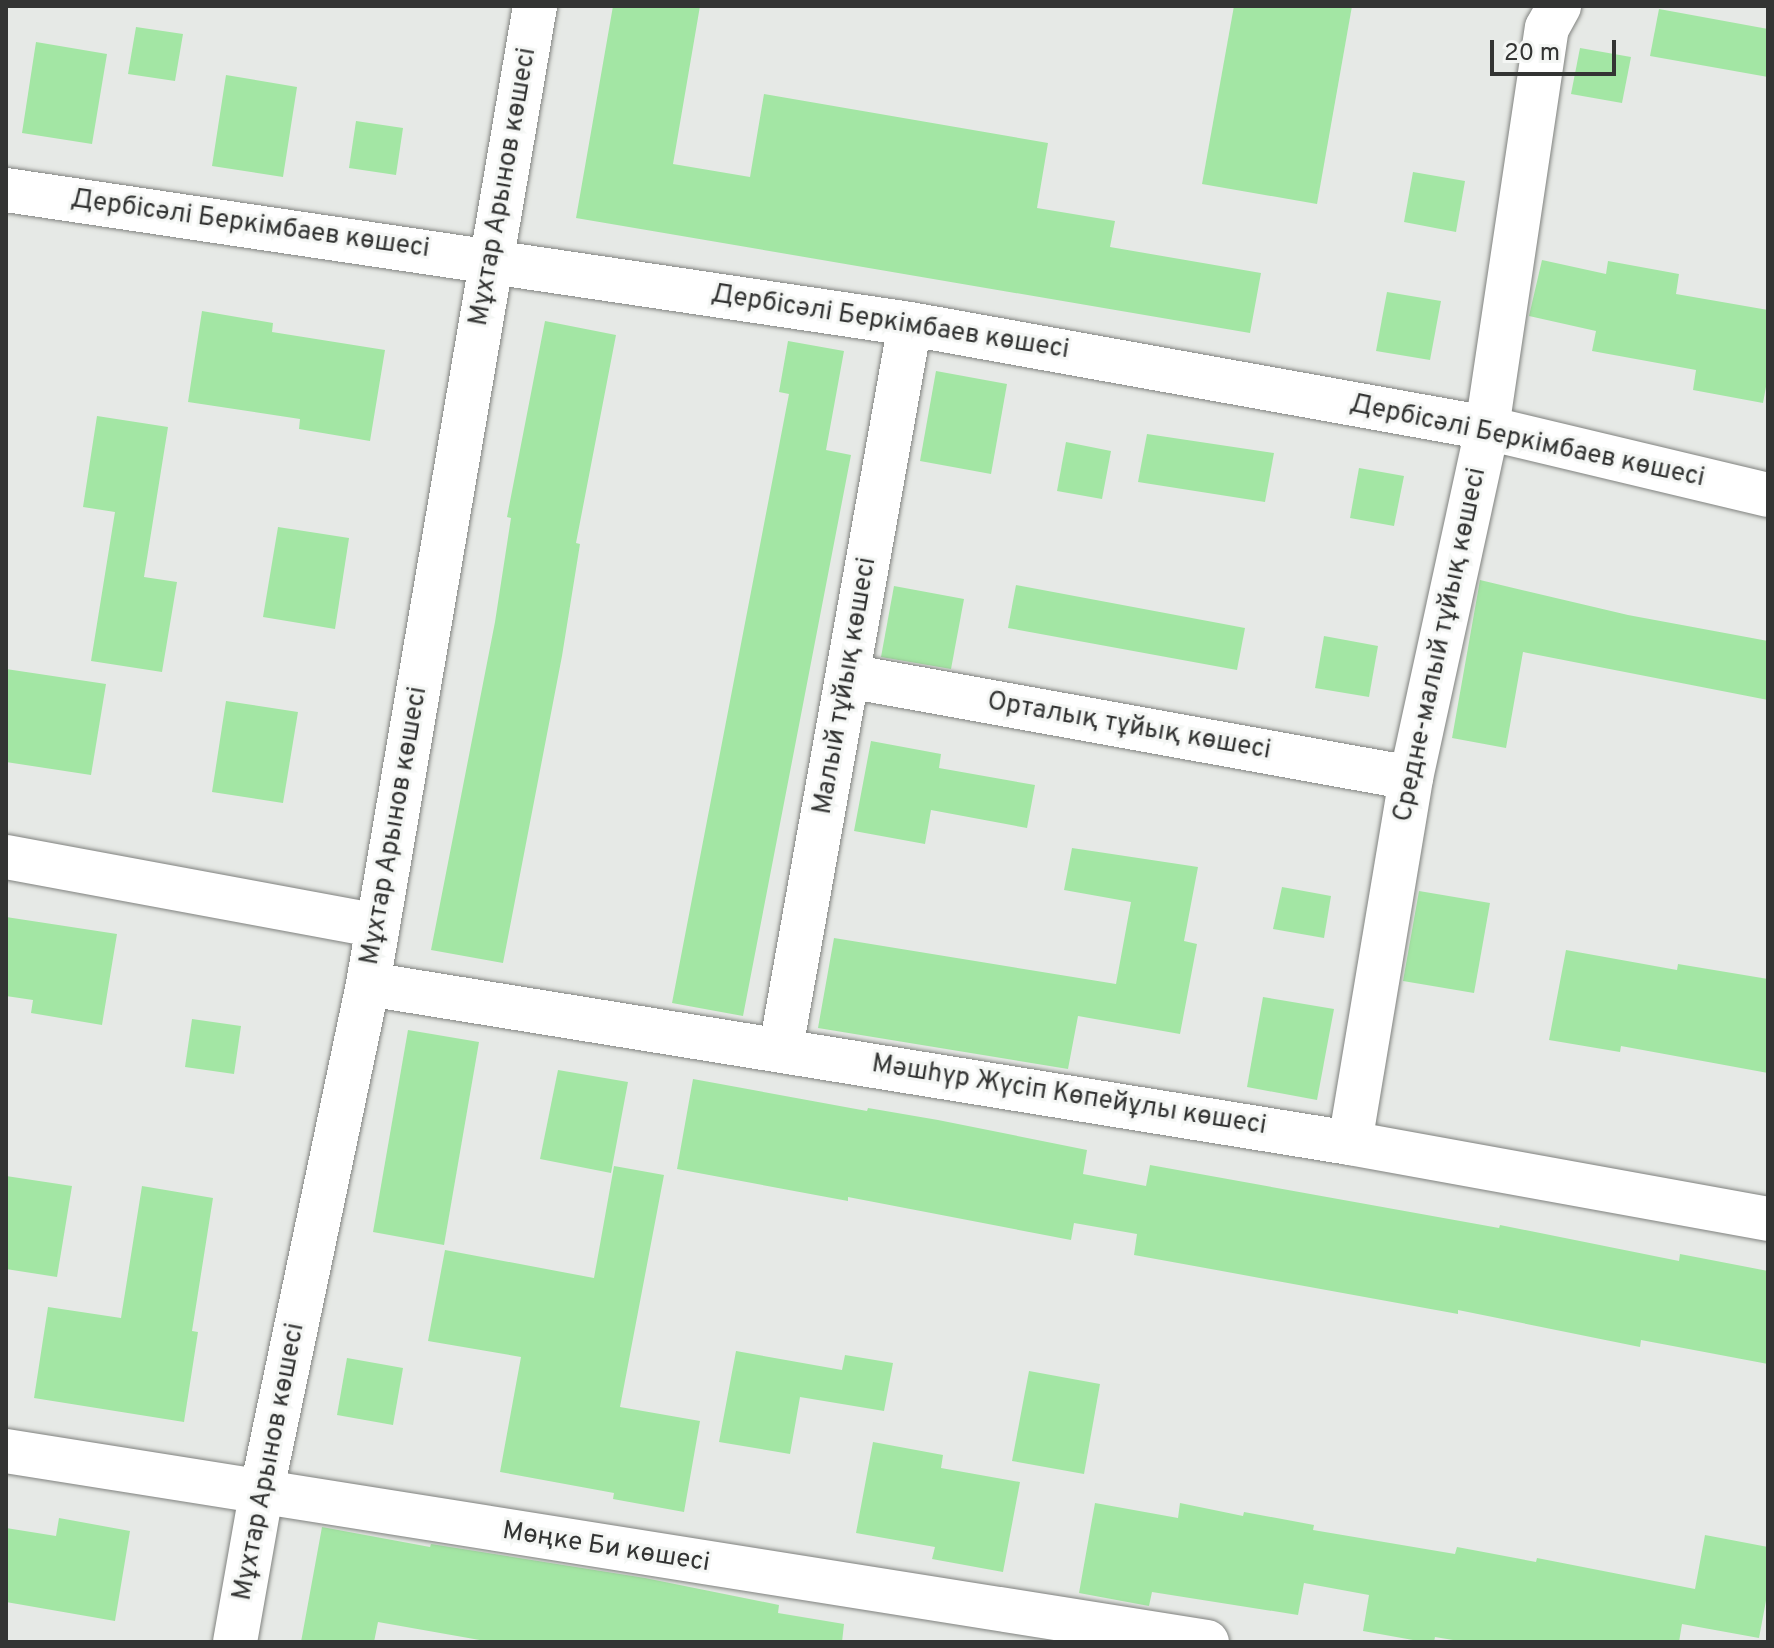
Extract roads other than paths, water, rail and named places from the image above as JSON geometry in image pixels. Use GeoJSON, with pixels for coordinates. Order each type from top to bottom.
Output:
{"type":"FeatureCollection","features":[{"type":"Feature","properties":{"kind":"street","name":"Мұхтар Арынов көшесі"},"geometry":{"type":"LineString","coordinates":[[235,1642],[261,1494],[368,984],[535,6]]}},
{"type":"Feature","properties":{"kind":"street","name":"Средне-малый тұйық көшесі"},"geometry":{"type":"LineString","coordinates":[[1350,1143],[1411,778],[1487,428],[1547,28],[1559,6]]}},
{"type":"Feature","properties":{"kind":"street","name":"Дербісәлі Беркімбаев көшесі"},"geometry":{"type":"LineString","coordinates":[[6,190],[493,259],[910,324],[1487,428],[1768,495]]}},
{"type":"Feature","properties":{"kind":"street","name":"Малый тұйық көшесі"},"geometry":{"type":"LineString","coordinates":[[781,1048],[910,324]]}},
{"type":"Feature","properties":{"kind":"street","name":"Орталық тұйық көшесі"},"geometry":{"type":"LineString","coordinates":[[848,676],[1411,778]]}},
{"type":"Feature","properties":{"kind":"street"},"geometry":{"type":"LineString","coordinates":[[6,857],[378,926]]}},
{"type":"Feature","properties":{"kind":"street","name":"Мәшһүр Жүсіп Көпейұлы көшесі"},"geometry":{"type":"LineString","coordinates":[[368,984],[781,1048],[1350,1143],[1768,1219]]}},
{"type":"Feature","properties":{"kind":"street","name":"Мөңке Би көшесі"},"geometry":{"type":"LineString","coordinates":[[6,1451],[261,1494],[1207,1642]]}}]}
